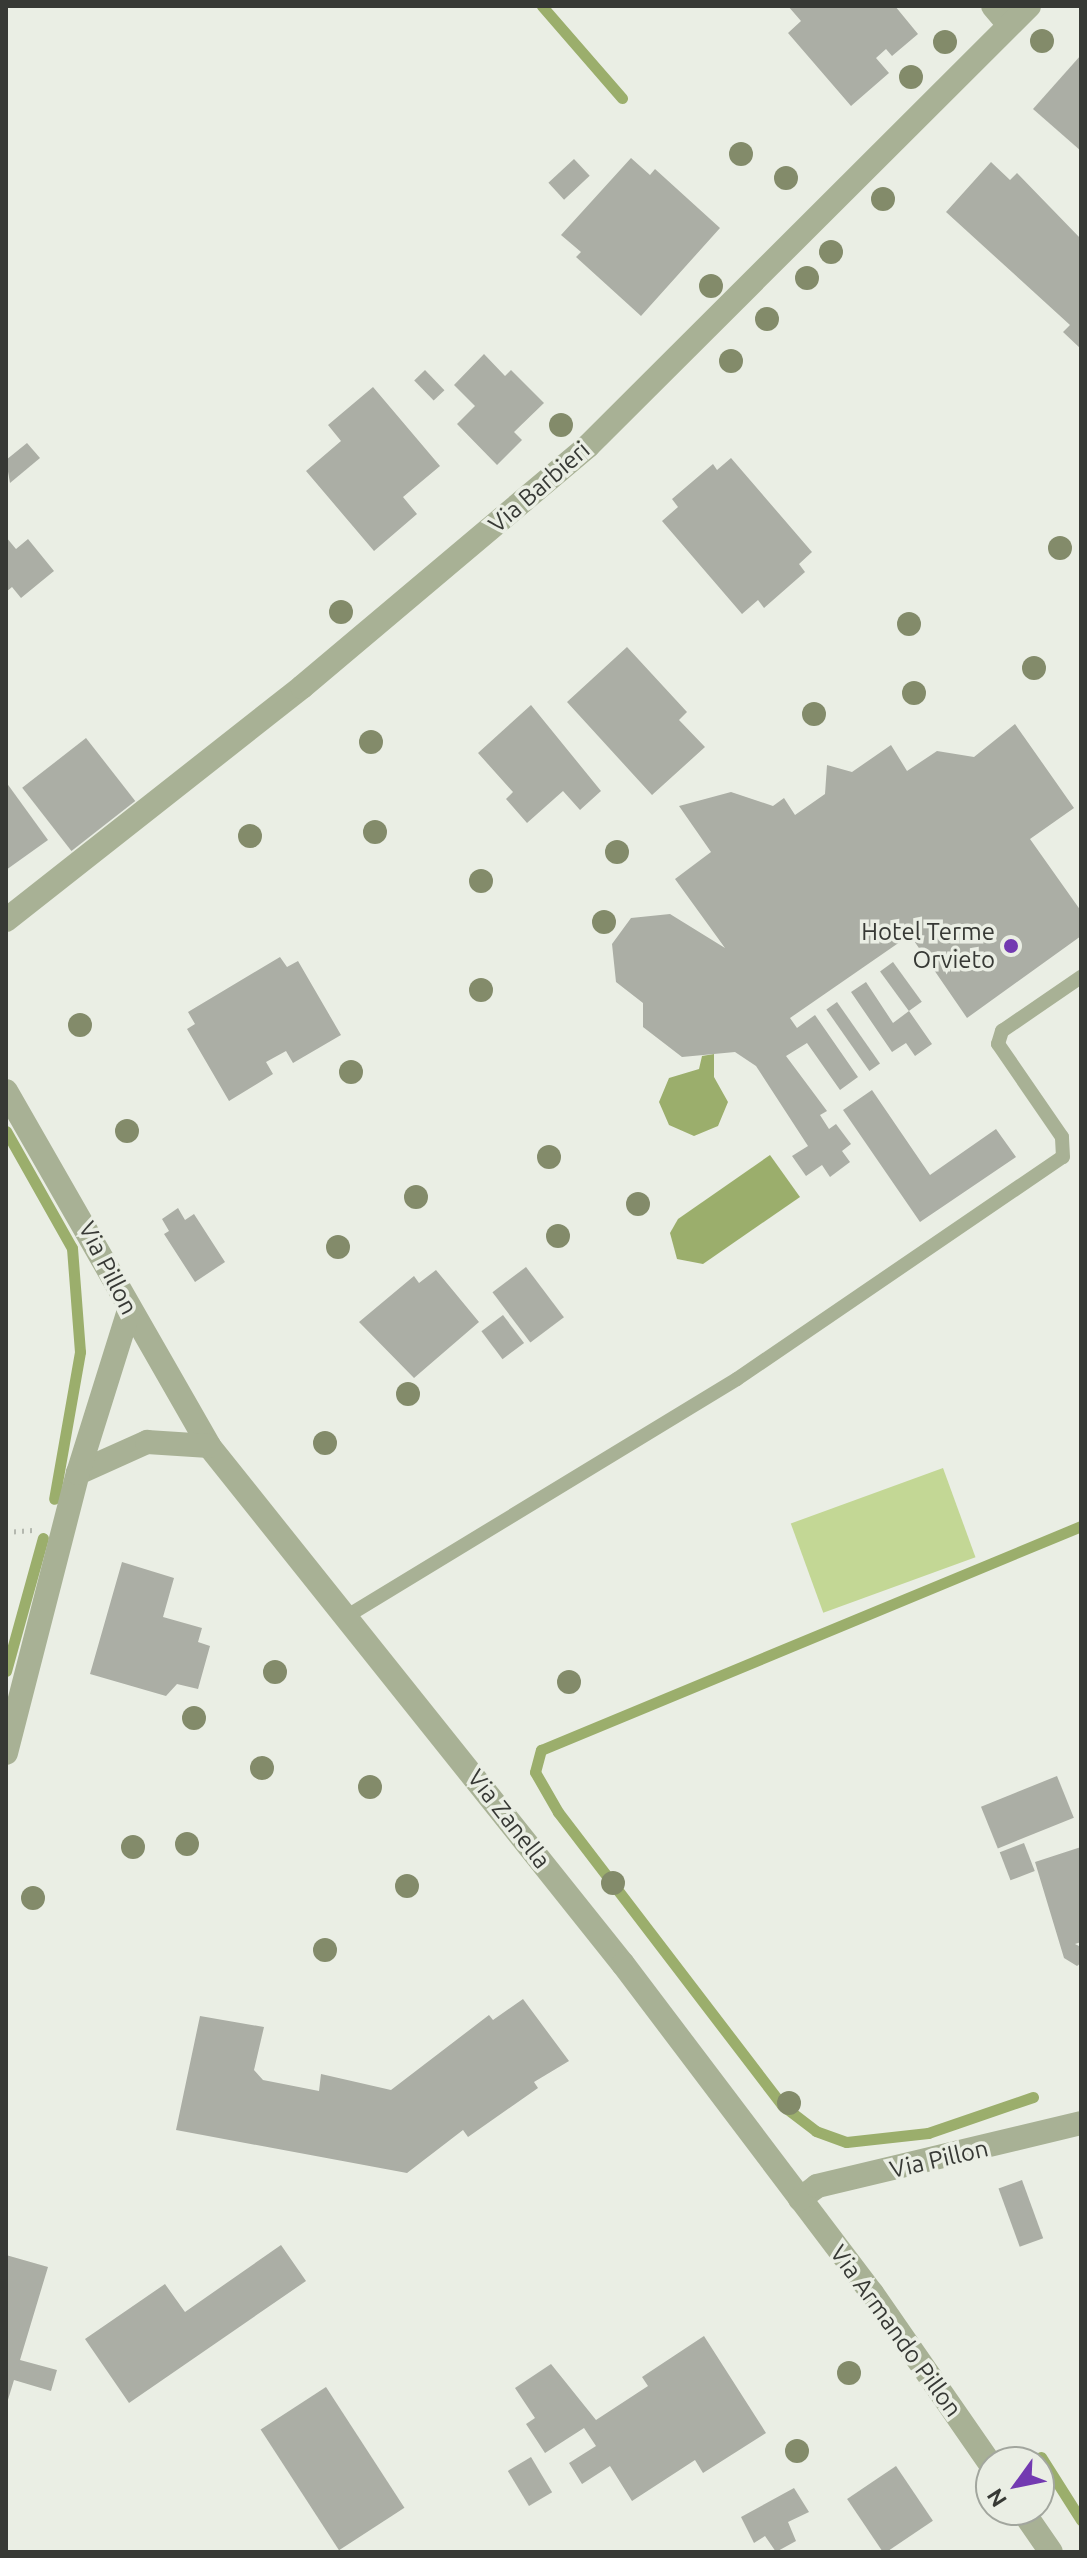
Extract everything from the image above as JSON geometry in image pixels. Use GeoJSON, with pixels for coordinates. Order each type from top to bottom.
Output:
{"type":"FeatureCollection","features":[{"type":"Feature","properties":{"kind":"street"},"geometry":{"type":"LineString","coordinates":[[993,6],[1009,25]]}},
{"type":"Feature","properties":{"kind":"street","name":"Via Barbieri"},"geometry":{"type":"LineString","coordinates":[[6,920],[302,687],[588,446],[1029,6]]}},
{"type":"Feature","properties":{"kind":"street","name":"Via Pillon"},"geometry":{"type":"LineString","coordinates":[[6,1091],[79,1210],[129,1310],[209,1446]]}},
{"type":"Feature","properties":{"kind":"street"},"geometry":{"type":"LineString","coordinates":[[6,1753],[78,1473],[129,1310]]}},
{"type":"Feature","properties":{"kind":"street"},"geometry":{"type":"LineString","coordinates":[[78,1473],[147,1442],[209,1446]]}},
{"type":"Feature","properties":{"kind":"street","name":"Via Zanella"},"geometry":{"type":"LineString","coordinates":[[209,1446],[344,1618],[485,1789],[800,2199]]}},
{"type":"Feature","properties":{"kind":"street","name":"Via Pillon"},"geometry":{"type":"LineString","coordinates":[[800,2199],[817,2186],[1081,2123]]}},
{"type":"Feature","properties":{"kind":"street","name":"Via Armando Pillon"},"geometry":{"type":"LineString","coordinates":[[800,2199],[977,2446]]}},
{"type":"Feature","properties":{"kind":"street"},"geometry":{"type":"LineString","coordinates":[[1033,2526],[1051,2552]]}},
{"type":"Feature","properties":{"kind":"lane"},"geometry":{"type":"LineString","coordinates":[[344,1618],[737,1379],[1063,1157],[1062,1137],[998,1044],[1002,1031],[1081,977]]}},
{"type":"Feature","properties":{"kind":"shaded area"},"geometry":{"type":"Polygon","coordinates":[[[714,1054],[714,1077],[728,1102],[718,1126],[694,1136],[669,1125],[659,1102],[669,1078],[699,1069],[702,1056],[714,1054]]]}},
{"type":"Feature","properties":{"kind":"shaded area"},"geometry":{"type":"Polygon","coordinates":[[[770,1155],[800,1197],[703,1264],[677,1259],[670,1233],[678,1219],[770,1155]]]}},
{"type":"Feature","properties":{"kind":"shaded area"},"geometry":{"type":"Polygon","coordinates":[[[943,1468],[975,1557],[823,1613],[791,1523],[943,1468]]]}},
{"type":"Feature","properties":{"kind":"building"},"geometry":{"type":"Polygon","coordinates":[[[788,6],[895,6],[918,34],[892,56],[886,49],[876,58],[889,73],[851,106],[788,33],[801,21],[788,6]]]}},
{"type":"Feature","properties":{"kind":"building"},"geometry":{"type":"Polygon","coordinates":[[[1081,55],[1081,151],[1033,109],[1081,55]]]}},
{"type":"Feature","properties":{"kind":"building"},"geometry":{"type":"Polygon","coordinates":[[[631,158],[650,175],[655,169],[720,228],[641,316],[576,257],[581,252],[561,235],[631,158]]]}},
{"type":"Feature","properties":{"kind":"building"},"geometry":{"type":"Polygon","coordinates":[[[574,159],[590,176],[564,200],[548,183],[574,159]]]}},
{"type":"Feature","properties":{"kind":"building"},"geometry":{"type":"Polygon","coordinates":[[[991,162],[1010,180],[1017,173],[1081,239],[1081,349],[1063,332],[1070,325],[946,212],[991,162]]]}},
{"type":"Feature","properties":{"kind":"building"},"geometry":{"type":"Polygon","coordinates":[[[484,354],[505,376],[511,370],[544,403],[514,432],[522,440],[497,465],[457,424],[475,406],[454,385],[484,354]]]}},
{"type":"Feature","properties":{"kind":"building"},"geometry":{"type":"Polygon","coordinates":[[[425,370],[444,390],[434,401],[414,380],[425,370]]]}},
{"type":"Feature","properties":{"kind":"building"},"geometry":{"type":"Polygon","coordinates":[[[373,387],[440,466],[403,497],[417,514],[374,551],[306,471],[341,441],[328,425],[373,387]]]}},
{"type":"Feature","properties":{"kind":"building"},"geometry":{"type":"Polygon","coordinates":[[[27,443],[40,458],[10,483],[6,460],[27,443]]]}},
{"type":"Feature","properties":{"kind":"building"},"geometry":{"type":"Polygon","coordinates":[[[731,458],[812,552],[799,564],[805,572],[764,608],[758,600],[742,614],[662,521],[678,507],[672,499],[713,464],[717,470],[731,458]]]}},
{"type":"Feature","properties":{"kind":"building"},"geometry":{"type":"Polygon","coordinates":[[[6,537],[16,549],[28,539],[54,571],[21,598],[12,587],[6,592],[6,537]]]}},
{"type":"Feature","properties":{"kind":"building"},"geometry":{"type":"Polygon","coordinates":[[[627,647],[687,712],[679,720],[705,747],[652,795],[567,702],[627,647]]]}},
{"type":"Feature","properties":{"kind":"building"},"geometry":{"type":"Polygon","coordinates":[[[531,705],[601,791],[580,810],[563,791],[527,823],[506,799],[513,792],[478,753],[531,705]]]}},
{"type":"Feature","properties":{"kind":"building"},"geometry":{"type":"Polygon","coordinates":[[[1015,724],[1074,808],[1030,839],[1081,911],[1081,936],[967,1018],[910,935],[790,1018],[797,1028],[815,1015],[858,1077],[840,1090],[807,1043],[786,1056],[827,1111],[820,1115],[829,1129],[836,1124],[851,1144],[842,1151],[850,1162],[830,1177],[822,1165],[806,1176],[792,1156],[808,1146],[756,1066],[735,1052],[682,1057],[643,1027],[643,1003],[616,982],[612,944],[631,918],[670,914],[725,948],[675,879],[711,852],[679,806],[731,792],[773,806],[784,798],[795,815],[825,794],[827,765],[852,772],[891,745],[907,771],[937,751],[974,757],[1015,724]]]}},
{"type":"Feature","properties":{"kind":"building"},"geometry":{"type":"Polygon","coordinates":[[[86,738],[135,801],[71,851],[22,788],[86,738]]]}},
{"type":"Feature","properties":{"kind":"building"},"geometry":{"type":"Polygon","coordinates":[[[6,782],[48,840],[6,870],[6,782]]]}},
{"type":"Feature","properties":{"kind":"building"},"geometry":{"type":"Polygon","coordinates":[[[280,957],[287,967],[298,961],[341,1035],[293,1063],[286,1051],[266,1062],[273,1074],[229,1101],[187,1029],[195,1024],[188,1012],[280,957]]]}},
{"type":"Feature","properties":{"kind":"building"},"geometry":{"type":"Polygon","coordinates":[[[893,962],[922,1002],[909,1011],[880,971],[893,962]]]}},
{"type":"Feature","properties":{"kind":"building"},"geometry":{"type":"Polygon","coordinates":[[[866,982],[893,1023],[909,1011],[932,1044],[915,1056],[906,1043],[892,1052],[851,992],[866,982]]]}},
{"type":"Feature","properties":{"kind":"building"},"geometry":{"type":"Polygon","coordinates":[[[837,1002],[880,1063],[869,1071],[826,1009],[837,1002]]]}},
{"type":"Feature","properties":{"kind":"building"},"geometry":{"type":"Polygon","coordinates":[[[872,1090],[930,1175],[996,1129],[1016,1157],[920,1222],[843,1110],[872,1090]]]}},
{"type":"Feature","properties":{"kind":"building"},"geometry":{"type":"Polygon","coordinates":[[[178,1208],[185,1220],[194,1214],[225,1262],[195,1282],[164,1234],[169,1231],[162,1219],[178,1208]]]}},
{"type":"Feature","properties":{"kind":"building"},"geometry":{"type":"Polygon","coordinates":[[[526,1267],[564,1317],[530,1343],[492,1292],[526,1267]]]}},
{"type":"Feature","properties":{"kind":"building"},"geometry":{"type":"Polygon","coordinates":[[[436,1270],[479,1322],[414,1378],[359,1322],[414,1276],[419,1283],[436,1270]]]}},
{"type":"Feature","properties":{"kind":"building"},"geometry":{"type":"Polygon","coordinates":[[[503,1315],[524,1343],[503,1359],[481,1331],[503,1315]]]}},
{"type":"Feature","properties":{"kind":"building"},"geometry":{"type":"Polygon","coordinates":[[[122,1562],[174,1578],[163,1617],[202,1628],[198,1642],[210,1646],[198,1689],[177,1684],[166,1696],[90,1674],[122,1562]]]}},
{"type":"Feature","properties":{"kind":"building"},"geometry":{"type":"Polygon","coordinates":[[[1057,1776],[1074,1818],[998,1848],[981,1807],[1057,1776]]]}},
{"type":"Feature","properties":{"kind":"building"},"geometry":{"type":"Polygon","coordinates":[[[1024,1843],[1035,1871],[1010,1880],[1000,1852],[1024,1843]]]}},
{"type":"Feature","properties":{"kind":"building"},"geometry":{"type":"Polygon","coordinates":[[[1081,1847],[1081,1942],[1075,1944],[1081,1947],[1081,1963],[1077,1966],[1064,1958],[1035,1862],[1081,1847]]]}},
{"type":"Feature","properties":{"kind":"building"},"geometry":{"type":"Polygon","coordinates":[[[523,1999],[569,2061],[534,2082],[538,2088],[468,2137],[463,2130],[407,2173],[176,2130],[200,2016],[264,2027],[254,2070],[263,2080],[319,2091],[321,2074],[391,2090],[489,2015],[493,2020],[523,1999]]]}},
{"type":"Feature","properties":{"kind":"building"},"geometry":{"type":"Polygon","coordinates":[[[1022,2180],[1043,2238],[1020,2247],[999,2189],[1022,2180]]]}},
{"type":"Feature","properties":{"kind":"building"},"geometry":{"type":"Polygon","coordinates":[[[281,2245],[306,2281],[129,2403],[85,2339],[165,2284],[185,2312],[281,2245]]]}},
{"type":"Feature","properties":{"kind":"building"},"geometry":{"type":"Polygon","coordinates":[[[6,2255],[48,2267],[20,2360],[57,2370],[51,2391],[14,2380],[7,2403],[6,2255]]]}},
{"type":"Feature","properties":{"kind":"building"},"geometry":{"type":"Polygon","coordinates":[[[704,2336],[766,2433],[703,2473],[695,2460],[632,2501],[610,2466],[582,2484],[569,2463],[596,2446],[584,2428],[545,2453],[526,2424],[535,2418],[515,2388],[551,2364],[596,2420],[648,2386],[642,2377],[704,2336]]]}},
{"type":"Feature","properties":{"kind":"building"},"geometry":{"type":"Polygon","coordinates":[[[326,2387],[404,2508],[339,2550],[261,2429],[326,2387]]]}},
{"type":"Feature","properties":{"kind":"building"},"geometry":{"type":"Polygon","coordinates":[[[531,2457],[552,2492],[529,2506],[508,2471],[531,2457]]]}},
{"type":"Feature","properties":{"kind":"building"},"geometry":{"type":"Polygon","coordinates":[[[896,2466],[933,2521],[883,2552],[847,2499],[896,2466]]]}},
{"type":"Feature","properties":{"kind":"building"},"geometry":{"type":"Polygon","coordinates":[[[794,2488],[809,2512],[788,2522],[796,2541],[776,2552],[765,2536],[754,2543],[741,2517],[794,2488]]]}},
{"type":"Feature","properties":{"kind":"waterway"},"geometry":{"type":"LineString","coordinates":[[542,6],[622,98]]}},
{"type":"Feature","properties":{"kind":"waterway"},"geometry":{"type":"LineString","coordinates":[[6,1131],[72,1248],[80,1352],[54,1499]]}},
{"type":"Feature","properties":{"kind":"waterway"},"geometry":{"type":"LineString","coordinates":[[1033,2097],[928,2133],[846,2142],[816,2131],[782,2105],[558,1812],[535,1772],[541,1750],[1081,1526]]}},
{"type":"Feature","properties":{"kind":"waterway"},"geometry":{"type":"LineString","coordinates":[[6,1671],[43,1538]]}},
{"type":"Feature","properties":{"kind":"waterway"},"geometry":{"type":"LineString","coordinates":[[1055,2479],[1081,2520]]}},
{"type":"Feature","properties":{"kind":"place","name":"Hotel Terme Orvieto"},"geometry":{"type":"Point","coordinates":[1011,946]}}]}
